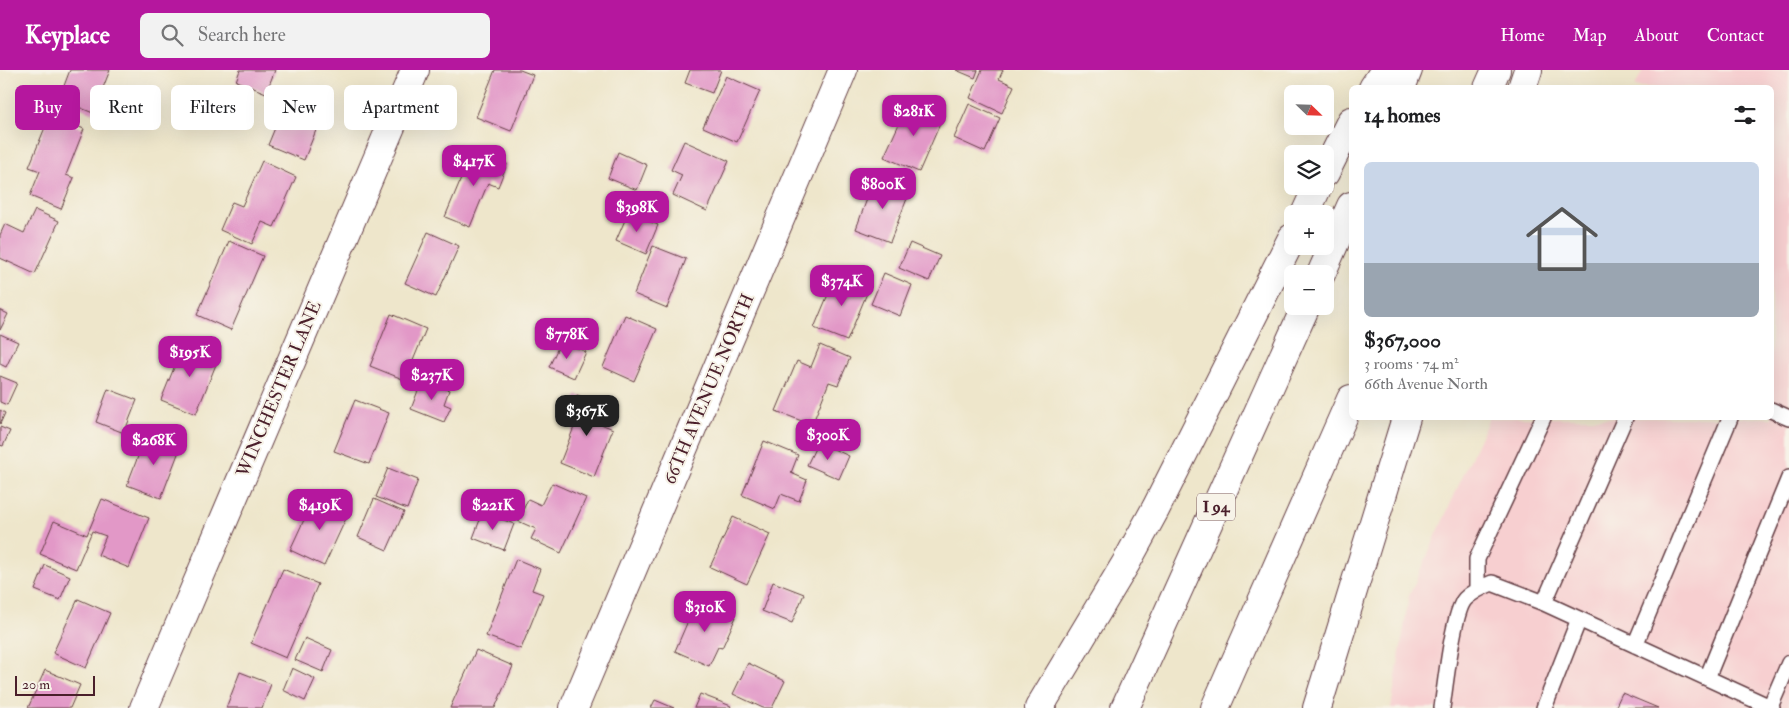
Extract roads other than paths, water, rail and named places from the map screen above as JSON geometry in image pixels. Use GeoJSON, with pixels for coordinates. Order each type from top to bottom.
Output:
{"type":"FeatureCollection","features":[{"type":"Feature","properties":{"kind":"main road","name":"WINCHESTER LANE"},"geometry":{"type":"LineString","coordinates":[[144,708],[415,70]]}},
{"type":"Feature","properties":{"kind":"main road","name":"66TH AVENUE NORTH"},"geometry":{"type":"LineString","coordinates":[[574,708],[843,70]]}},
{"type":"Feature","properties":{"kind":"main road"},"geometry":{"type":"LineString","coordinates":[[1375,85],[1385,70]]}},
{"type":"Feature","properties":{"kind":"main road"},"geometry":{"type":"LineString","coordinates":[[1402,85],[1408,70]]}},
{"type":"Feature","properties":{"kind":"main road"},"geometry":{"type":"LineString","coordinates":[[1489,85],[1496,70]]}},
{"type":"Feature","properties":{"kind":"main road"},"geometry":{"type":"LineString","coordinates":[[1523,85],[1528,70]]}},
{"type":"Feature","properties":{"kind":"main road"},"geometry":{"type":"LineString","coordinates":[[1334,155],[1349,125]]}},
{"type":"Feature","properties":{"kind":"main road"},"geometry":{"type":"LineString","coordinates":[[1325,265],[1349,211]]}},
{"type":"Feature","properties":{"kind":"main road"},"geometry":{"type":"LineString","coordinates":[[1039,708],[1130,556],[1284,254]]}},
{"type":"Feature","properties":{"kind":"main road","name":"I 94"},"geometry":{"type":"LineString","coordinates":[[1125,708],[1302,315]]}},
{"type":"Feature","properties":{"kind":"main road"},"geometry":{"type":"LineString","coordinates":[[1215,708],[1349,404]]}},
{"type":"Feature","properties":{"kind":"main road"},"geometry":{"type":"LineString","coordinates":[[1317,708],[1405,420]]}},
{"type":"Feature","properties":{"kind":"lane"},"geometry":{"type":"LineString","coordinates":[[1774,411],[1789,418]]}},
{"type":"Feature","properties":{"kind":"lane"},"geometry":{"type":"LineString","coordinates":[[1477,590],[1477,559],[1542,420]]}},
{"type":"Feature","properties":{"kind":"lane"},"geometry":{"type":"LineString","coordinates":[[1544,603],[1624,420]]}},
{"type":"Feature","properties":{"kind":"lane"},"geometry":{"type":"LineString","coordinates":[[1635,645],[1729,420]]}},
{"type":"Feature","properties":{"kind":"lane"},"geometry":{"type":"LineString","coordinates":[[1707,678],[1789,478]]}},
{"type":"Feature","properties":{"kind":"lane"},"geometry":{"type":"LineString","coordinates":[[1442,708],[1457,614],[1464,600],[1477,590],[1492,583],[1544,603],[1771,707],[1789,663]]}},
{"type":"Feature","properties":{"kind":"lane"},"geometry":{"type":"LineString","coordinates":[[1544,708],[1579,619]]}}]}
